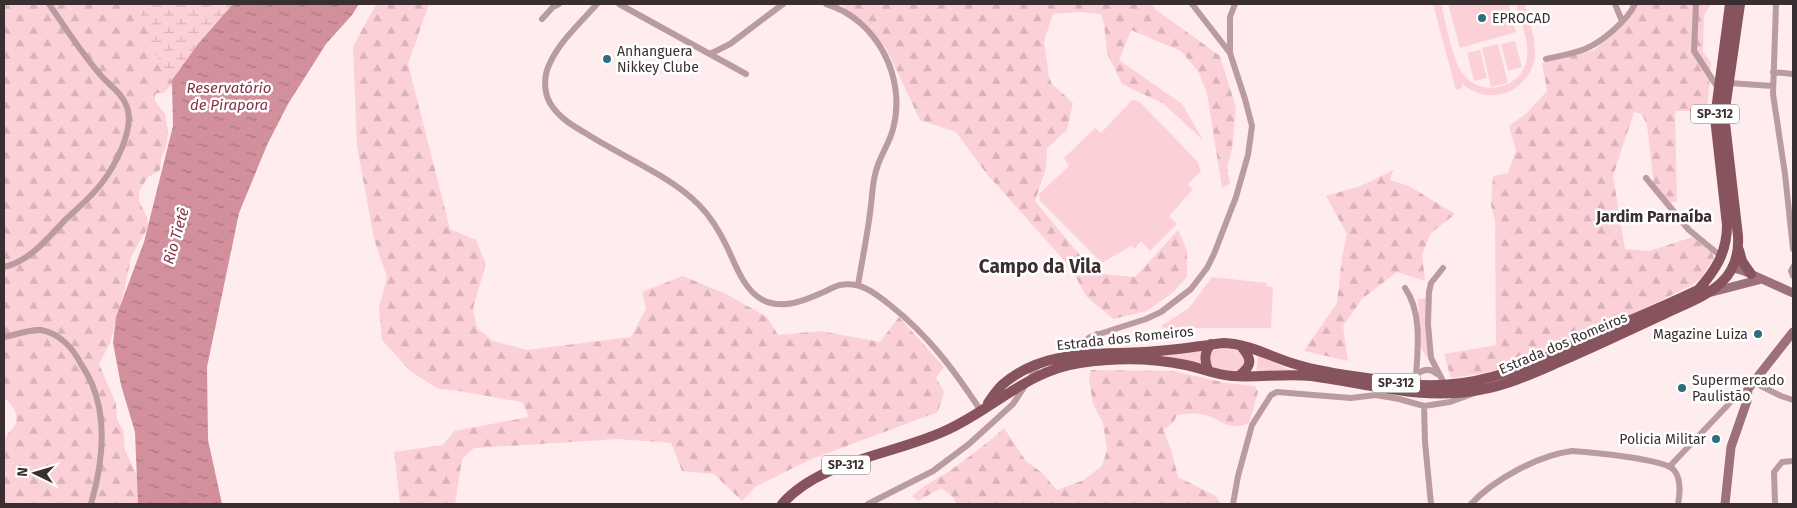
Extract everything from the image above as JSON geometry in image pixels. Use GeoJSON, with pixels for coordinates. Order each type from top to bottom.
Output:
{"type":"FeatureCollection","features":[{"type":"Feature","properties":{"kind":"main road","name":"SP-312"},"geometry":{"type":"LineString","coordinates":[[1718,88],[1730,4]]}},
{"type":"Feature","properties":{"kind":"main road","name":"SP-312"},"geometry":{"type":"LineString","coordinates":[[1734,268],[1738,246],[1725,130],[1726,102],[1740,4]]}},
{"type":"Feature","properties":{"kind":"main road","name":"Estrada dos Romeiros"},"geometry":{"type":"LineString","coordinates":[[782,504],[809,482],[825,473],[950,429],[1031,379],[1089,358],[1234,343],[1315,369],[1408,384],[1466,384],[1509,372],[1702,292],[1722,257],[1726,243],[1727,225],[1715,118],[1718,88]]}},
{"type":"Feature","properties":{"kind":"main road"},"geometry":{"type":"LineString","coordinates":[[1738,246],[1742,261],[1751,274]]}},
{"type":"Feature","properties":{"kind":"main road","name":"Estrada dos Romeiros"},"geometry":{"type":"LineString","coordinates":[[982,410],[1000,386],[1012,377],[1056,358],[1169,362],[1230,376],[1300,375],[1432,393],[1480,390],[1514,382],[1538,371],[1723,281],[1734,268]]}},
{"type":"Feature","properties":{"kind":"main road"},"geometry":{"type":"LineString","coordinates":[[1208,370],[1205,364],[1205,353],[1211,344]]}},
{"type":"Feature","properties":{"kind":"main road"},"geometry":{"type":"LineString","coordinates":[[1239,376],[1248,368],[1250,362],[1247,352],[1241,346]]}},
{"type":"Feature","properties":{"kind":"street"},"geometry":{"type":"LineString","coordinates":[[4,267],[25,258],[40,246],[101,184],[119,155],[129,121],[127,107],[120,94],[99,74],[50,4]]}},
{"type":"Feature","properties":{"kind":"street"},"geometry":{"type":"LineString","coordinates":[[542,19],[553,7],[559,4]]}},
{"type":"Feature","properties":{"kind":"street"},"geometry":{"type":"LineString","coordinates":[[597,4],[556,51],[549,64],[545,78],[545,90],[549,102],[555,110],[573,126],[671,183],[692,198],[708,216],[745,282],[758,297],[767,302],[798,303],[838,285],[858,285],[877,294],[912,322],[944,357],[982,410]]}},
{"type":"Feature","properties":{"kind":"street"},"geometry":{"type":"LineString","coordinates":[[619,4],[746,74]]}},
{"type":"Feature","properties":{"kind":"street"},"geometry":{"type":"LineString","coordinates":[[710,54],[730,44],[783,4]]}},
{"type":"Feature","properties":{"kind":"street"},"geometry":{"type":"LineString","coordinates":[[826,4],[837,7],[858,20],[874,36],[886,56],[896,93],[894,128],[874,177],[868,231],[858,285]]}},
{"type":"Feature","properties":{"kind":"street"},"geometry":{"type":"LineString","coordinates":[[1089,358],[1083,343],[1090,336],[1146,320],[1161,312],[1191,289],[1207,268],[1233,206],[1251,139],[1252,126],[1246,99],[1230,53],[1192,4]]}},
{"type":"Feature","properties":{"kind":"street"},"geometry":{"type":"LineString","coordinates":[[1230,53],[1230,17],[1235,4]]}},
{"type":"Feature","properties":{"kind":"street"},"geometry":{"type":"LineString","coordinates":[[1615,4],[1622,21]]}},
{"type":"Feature","properties":{"kind":"street"},"geometry":{"type":"LineString","coordinates":[[1546,59],[1586,48],[1600,40],[1622,21],[1635,4]]}},
{"type":"Feature","properties":{"kind":"street"},"geometry":{"type":"LineString","coordinates":[[1696,4],[1694,51],[1718,88]]}},
{"type":"Feature","properties":{"kind":"street"},"geometry":{"type":"LineString","coordinates":[[1776,4],[1772,94],[1791,209],[1793,249]]}},
{"type":"Feature","properties":{"kind":"street"},"geometry":{"type":"LineString","coordinates":[[1773,72],[1793,74]]}},
{"type":"Feature","properties":{"kind":"street"},"geometry":{"type":"LineString","coordinates":[[1729,83],[1773,86]]}},
{"type":"Feature","properties":{"kind":"street"},"geometry":{"type":"LineString","coordinates":[[1646,178],[1689,230],[1722,257]]}},
{"type":"Feature","properties":{"kind":"street"},"geometry":{"type":"LineString","coordinates":[[1793,267],[1791,271],[1793,276]]}},
{"type":"Feature","properties":{"kind":"street"},"geometry":{"type":"LineString","coordinates":[[1442,268],[1431,283],[1429,292],[1429,348],[1438,375],[1445,385]]}},
{"type":"Feature","properties":{"kind":"street"},"geometry":{"type":"LineString","coordinates":[[1734,268],[1793,294]]}},
{"type":"Feature","properties":{"kind":"street"},"geometry":{"type":"LineString","coordinates":[[1702,292],[1762,279]]}},
{"type":"Feature","properties":{"kind":"street"},"geometry":{"type":"LineString","coordinates":[[1406,288],[1412,297],[1416,312],[1416,375]]}},
{"type":"Feature","properties":{"kind":"street"},"geometry":{"type":"LineString","coordinates":[[4,337],[33,330],[42,330],[53,334],[64,341],[76,355],[92,384],[101,417],[102,449],[91,504]]}},
{"type":"Feature","properties":{"kind":"street"},"geometry":{"type":"LineString","coordinates":[[1670,466],[1735,398],[1750,386],[1793,332]]}},
{"type":"Feature","properties":{"kind":"street"},"geometry":{"type":"LineString","coordinates":[[1089,358],[1097,334]]}},
{"type":"Feature","properties":{"kind":"street"},"geometry":{"type":"LineString","coordinates":[[868,504],[933,471],[989,427],[1014,404],[1040,364]]}},
{"type":"Feature","properties":{"kind":"street"},"geometry":{"type":"LineString","coordinates":[[1408,384],[1416,375],[1425,370],[1435,372],[1438,375]]}},
{"type":"Feature","properties":{"kind":"street"},"geometry":{"type":"LineString","coordinates":[[1368,385],[1376,395]]}},
{"type":"Feature","properties":{"kind":"street"},"geometry":{"type":"LineString","coordinates":[[1750,386],[1793,400]]}},
{"type":"Feature","properties":{"kind":"street"},"geometry":{"type":"LineString","coordinates":[[1725,504],[1731,447],[1750,386]]}},
{"type":"Feature","properties":{"kind":"street"},"geometry":{"type":"LineString","coordinates":[[1233,504],[1238,476],[1252,425],[1271,395],[1277,392],[1343,398],[1376,395],[1424,406],[1460,400],[1480,390]]}},
{"type":"Feature","properties":{"kind":"street"},"geometry":{"type":"LineString","coordinates":[[1424,406],[1425,442],[1432,504]]}},
{"type":"Feature","properties":{"kind":"street"},"geometry":{"type":"LineString","coordinates":[[1471,504],[1492,485],[1538,460],[1562,452],[1579,451],[1649,460],[1670,466],[1677,474],[1679,482],[1678,504]]}},
{"type":"Feature","properties":{"kind":"street"},"geometry":{"type":"LineString","coordinates":[[1775,504],[1774,472],[1782,462],[1793,460]]}},
{"type":"Feature","properties":{"kind":"green space"},"geometry":{"type":"Polygon","coordinates":[[[4,4],[136,4],[140,8],[175,87],[170,86],[164,93],[157,93],[155,95],[155,101],[165,114],[168,131],[167,144],[161,159],[160,170],[148,177],[139,191],[139,201],[147,217],[148,227],[131,257],[125,288],[110,343],[99,364],[116,404],[117,419],[123,430],[125,450],[137,476],[139,504],[4,504],[4,442],[6,436],[15,425],[17,417],[10,403],[4,398],[4,4]]]}},
{"type":"Feature","properties":{"kind":"green space"},"geometry":{"type":"Polygon","coordinates":[[[137,4],[233,4],[198,44],[172,80],[155,53],[137,4]]]}},
{"type":"Feature","properties":{"kind":"green space"},"geometry":{"type":"Polygon","coordinates":[[[376,4],[429,4],[408,64],[450,229],[476,240],[486,264],[473,308],[477,328],[493,341],[527,350],[631,337],[646,309],[642,292],[683,276],[726,294],[767,317],[778,335],[820,331],[880,342],[899,317],[944,367],[936,378],[944,392],[938,412],[809,460],[755,487],[742,501],[714,474],[682,471],[671,443],[618,439],[474,448],[462,459],[455,504],[400,504],[394,452],[443,445],[454,431],[529,417],[522,402],[439,389],[411,372],[382,340],[379,308],[387,277],[374,239],[357,146],[353,47],[376,4]]]}},
{"type":"Feature","properties":{"kind":"green space"},"geometry":{"type":"Polygon","coordinates":[[[840,4],[1152,4],[1155,9],[1220,56],[1236,108],[1232,149],[1227,168],[1230,184],[1222,188],[1207,93],[1198,71],[1181,51],[1131,30],[1119,60],[1182,104],[1203,140],[1164,104],[1122,84],[1107,53],[1101,14],[1080,12],[1053,14],[1044,41],[1049,77],[1052,84],[1073,103],[1067,130],[1047,148],[1046,168],[1035,201],[1083,259],[1102,274],[1135,277],[1178,230],[1187,250],[1187,277],[1171,294],[1147,311],[1113,319],[1086,296],[1071,268],[986,173],[956,132],[920,120],[886,48],[864,23],[840,4]]]}},
{"type":"Feature","properties":{"kind":"green space"},"geometry":{"type":"Polygon","coordinates":[[[1433,4],[1441,4],[1456,60],[1463,74],[1471,82],[1491,88],[1510,83],[1524,68],[1527,57],[1527,44],[1516,4],[1524,4],[1532,32],[1535,54],[1530,72],[1523,82],[1514,89],[1493,95],[1471,90],[1462,83],[1462,88],[1456,90],[1433,4]]]}},
{"type":"Feature","properties":{"kind":"green space","name":"EPROCAD"},"geometry":{"type":"Polygon","coordinates":[[[1448,4],[1509,4],[1516,32],[1460,48],[1448,4]]]}},
{"type":"Feature","properties":{"kind":"green space"},"geometry":{"type":"Polygon","coordinates":[[[1637,4],[1710,4],[1704,16],[1703,52],[1711,63],[1707,111],[1675,111],[1677,201],[1670,203],[1654,186],[1647,125],[1642,114],[1634,112],[1613,176],[1625,249],[1650,251],[1692,237],[1712,252],[1714,258],[1701,278],[1692,285],[1604,328],[1506,367],[1481,374],[1451,378],[1444,354],[1496,345],[1495,220],[1491,205],[1493,176],[1508,173],[1516,150],[1509,126],[1527,113],[1547,91],[1542,63],[1594,50],[1626,23],[1637,4]]]}},
{"type":"Feature","properties":{"kind":"green space"},"geometry":{"type":"Polygon","coordinates":[[[1515,41],[1522,67],[1508,71],[1501,44],[1515,41]]]}},
{"type":"Feature","properties":{"kind":"green space"},"geometry":{"type":"Polygon","coordinates":[[[1498,44],[1508,83],[1491,87],[1482,48],[1498,44]]]}},
{"type":"Feature","properties":{"kind":"green space"},"geometry":{"type":"Polygon","coordinates":[[[1480,50],[1487,78],[1474,81],[1467,53],[1480,50]]]}},
{"type":"Feature","properties":{"kind":"green space"},"geometry":{"type":"Polygon","coordinates":[[[1132,100],[1139,101],[1197,161],[1201,171],[1188,184],[1193,189],[1169,216],[1177,224],[1150,251],[1141,241],[1135,249],[1131,246],[1102,263],[1040,201],[1039,194],[1069,166],[1064,158],[1095,128],[1101,133],[1132,100]]]}},
{"type":"Feature","properties":{"kind":"green space"},"geometry":{"type":"Polygon","coordinates":[[[1393,170],[1390,180],[1409,186],[1455,214],[1431,233],[1422,254],[1425,281],[1397,272],[1363,298],[1343,326],[1348,361],[1304,351],[1337,303],[1342,257],[1347,234],[1326,196],[1361,186],[1393,170]]]}},
{"type":"Feature","properties":{"kind":"green space"},"geometry":{"type":"Polygon","coordinates":[[[1212,277],[1267,283],[1266,286],[1273,287],[1271,328],[1163,328],[1161,326],[1189,308],[1212,277]]]}},
{"type":"Feature","properties":{"kind":"green space"},"geometry":{"type":"Polygon","coordinates":[[[1426,298],[1427,358],[1421,348],[1418,299],[1426,298]]]}},
{"type":"Feature","properties":{"kind":"green space"},"geometry":{"type":"Polygon","coordinates":[[[1203,348],[1203,366],[1166,356],[1166,355],[1203,348]]]}},
{"type":"Feature","properties":{"kind":"green space"},"geometry":{"type":"Polygon","coordinates":[[[1220,349],[1239,352],[1248,360],[1237,373],[1214,369],[1211,366],[1209,353],[1220,349]]]}},
{"type":"Feature","properties":{"kind":"green space"},"geometry":{"type":"Polygon","coordinates":[[[1257,355],[1295,372],[1256,373],[1257,355]]]}},
{"type":"Feature","properties":{"kind":"green space"},"geometry":{"type":"Polygon","coordinates":[[[1091,370],[1173,371],[1226,383],[1255,386],[1258,392],[1249,423],[1235,426],[1201,414],[1186,414],[1177,415],[1173,423],[1163,430],[1171,449],[1178,477],[1216,496],[1221,504],[956,504],[953,497],[941,488],[918,501],[912,496],[970,456],[1004,428],[1026,461],[1041,472],[1057,490],[1084,480],[1102,466],[1107,450],[1103,423],[1093,404],[1089,379],[1091,370]]]}},
{"type":"Feature","properties":{"kind":"water","name":"Reservatório de Pirapora"},"geometry":{"type":"Polygon","coordinates":[[[233,4],[359,4],[352,15],[326,44],[288,104],[267,145],[239,213],[207,367],[208,440],[222,504],[138,504],[135,432],[121,385],[113,343],[116,317],[144,242],[173,126],[172,80],[198,44],[233,4]]]}},
{"type":"Feature","properties":{"kind":"place","name":"EPROCAD"},"geometry":{"type":"Point","coordinates":[1482,18]}},
{"type":"Feature","properties":{"kind":"place","name":"Anhanguera Nikkey Clube"},"geometry":{"type":"Point","coordinates":[607,59]}},
{"type":"Feature","properties":{"kind":"place","name":"Magazine Luiza"},"geometry":{"type":"Point","coordinates":[1758,334]}},
{"type":"Feature","properties":{"kind":"place","name":"Supermercado Paulistão"},"geometry":{"type":"Point","coordinates":[1682,388]}},
{"type":"Feature","properties":{"kind":"place","name":"Policia Militar"},"geometry":{"type":"Point","coordinates":[1716,439]}},
{"type":"Feature","properties":{"kind":"district","name":"Jardim Parnaíba"},"geometry":{"type":"Point","coordinates":[1654,216]}},
{"type":"Feature","properties":{"kind":"district","name":"Campo da Vila"},"geometry":{"type":"Point","coordinates":[1040,266]}},
{"type":"Feature","properties":{"kind":"water label","name":"Rio Tietê"},"geometry":{"type":"Point","coordinates":[176,236]}}]}
